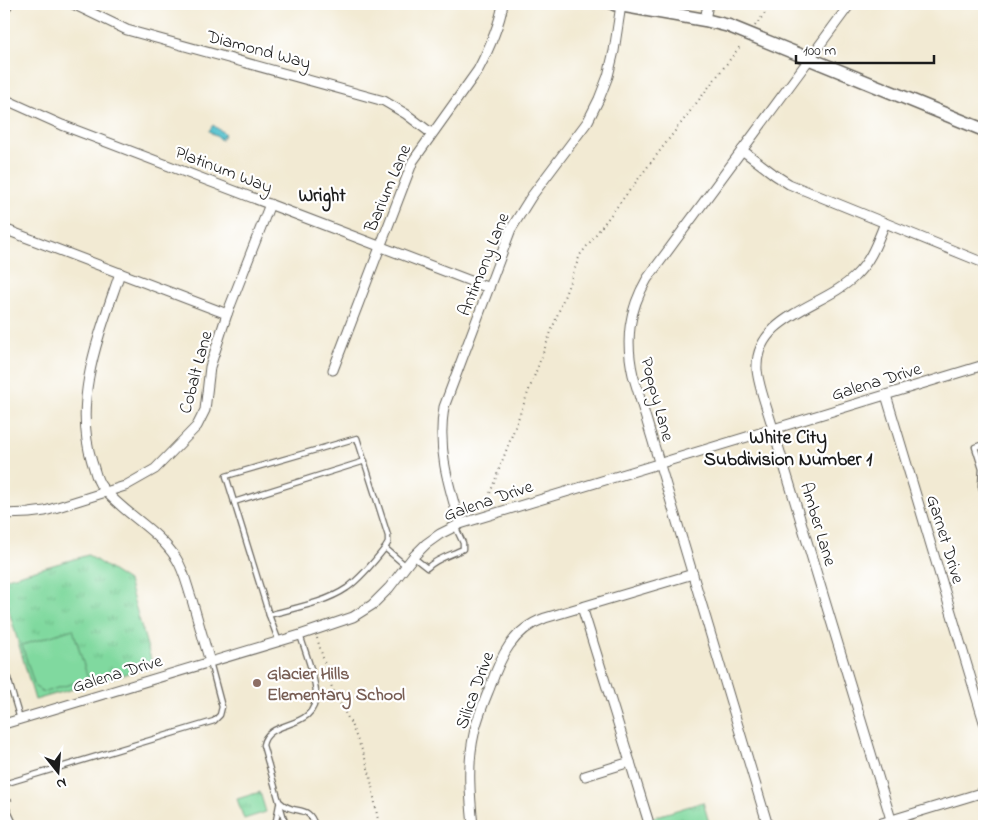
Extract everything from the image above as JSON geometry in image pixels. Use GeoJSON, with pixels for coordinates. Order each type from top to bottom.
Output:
{"type":"FeatureCollection","features":[{"type":"Feature","properties":{"kind":"main road"},"geometry":{"type":"LineString","coordinates":[[618,4],[729,26],[984,130]]}},
{"type":"Feature","properties":{"kind":"street"},"geometry":{"type":"LineString","coordinates":[[4,11],[8,4]]}},
{"type":"Feature","properties":{"kind":"street","name":"Diamond Way"},"geometry":{"type":"LineString","coordinates":[[73,4],[127,30],[384,101],[406,114],[431,133]]}},
{"type":"Feature","properties":{"kind":"street","name":"Barium Lane"},"geometry":{"type":"LineString","coordinates":[[333,370],[413,161],[431,133],[478,70],[496,31],[503,4]]}},
{"type":"Feature","properties":{"kind":"street","name":"Antimony Lane"},"geometry":{"type":"LineString","coordinates":[[458,525],[443,460],[441,424],[450,391],[511,229],[531,197],[583,128],[599,99],[608,76],[614,51],[618,4]]}},
{"type":"Feature","properties":{"kind":"street"},"geometry":{"type":"LineString","coordinates":[[705,20],[708,4]]}},
{"type":"Feature","properties":{"kind":"street","name":"Poppy Lane"},"geometry":{"type":"LineString","coordinates":[[768,826],[629,359],[629,327],[639,294],[647,279],[850,4]]}},
{"type":"Feature","properties":{"kind":"street","name":"Platinum Way"},"geometry":{"type":"LineString","coordinates":[[4,99],[62,125],[489,288]]}},
{"type":"Feature","properties":{"kind":"street"},"geometry":{"type":"LineString","coordinates":[[742,150],[789,184],[984,263]]}},
{"type":"Feature","properties":{"kind":"street","name":"Cobalt Lane"},"geometry":{"type":"LineString","coordinates":[[4,514],[44,511],[125,486],[155,468],[173,452],[202,418],[207,402],[210,367],[227,314],[270,204]]}},
{"type":"Feature","properties":{"kind":"street","name":"Amber Lane"},"geometry":{"type":"LineString","coordinates":[[885,223],[872,255],[864,268],[854,278],[784,320],[772,330],[764,342],[759,355],[757,369],[892,823]]}},
{"type":"Feature","properties":{"kind":"street"},"geometry":{"type":"LineString","coordinates":[[4,229],[227,314]]}},
{"type":"Feature","properties":{"kind":"street"},"geometry":{"type":"LineString","coordinates":[[120,273],[95,350],[85,412],[85,438],[98,480],[127,511],[162,541],[177,558],[186,579],[210,662]]}},
{"type":"Feature","properties":{"kind":"street","name":"Galena Drive"},"geometry":{"type":"LineString","coordinates":[[4,724],[300,636],[352,617],[372,605],[389,588],[413,557],[440,534],[458,525],[984,365]]}},
{"type":"Feature","properties":{"kind":"street","name":"Garnet Drive"},"geometry":{"type":"LineString","coordinates":[[886,395],[984,722]]}},
{"type":"Feature","properties":{"kind":"street","name":"Silica Drive"},"geometry":{"type":"LineString","coordinates":[[473,826],[470,772],[474,734],[502,658],[517,635],[528,626],[545,618],[693,574]]}},
{"type":"Feature","properties":{"kind":"street"},"geometry":{"type":"LineString","coordinates":[[582,607],[649,823]]}},
{"type":"Feature","properties":{"kind":"street"},"geometry":{"type":"LineString","coordinates":[[585,776],[630,762]]}},
{"type":"Feature","properties":{"kind":"street"},"geometry":{"type":"LineString","coordinates":[[872,826],[892,823],[984,792]]}},
{"type":"Feature","properties":{"kind":"lane"},"geometry":{"type":"LineString","coordinates":[[269,616],[328,598],[346,588],[368,569],[388,543],[388,536],[358,438],[226,476],[269,616],[279,642]]}},
{"type":"Feature","properties":{"kind":"lane"},"geometry":{"type":"LineString","coordinates":[[984,444],[975,447],[983,469],[981,486],[984,498]]}},
{"type":"Feature","properties":{"kind":"lane"},"geometry":{"type":"LineString","coordinates":[[234,502],[365,461]]}},
{"type":"Feature","properties":{"kind":"lane"},"geometry":{"type":"LineString","coordinates":[[413,557],[427,568],[431,564],[463,549],[458,525]]}},
{"type":"Feature","properties":{"kind":"lane"},"geometry":{"type":"LineString","coordinates":[[385,548],[406,566]]}},
{"type":"Feature","properties":{"kind":"lane"},"geometry":{"type":"LineString","coordinates":[[286,826],[263,745],[268,734],[275,729],[300,721],[309,713],[314,703],[315,687],[300,636]]}},
{"type":"Feature","properties":{"kind":"lane"},"geometry":{"type":"LineString","coordinates":[[4,784],[214,721],[220,715],[222,707],[210,662]]}},
{"type":"Feature","properties":{"kind":"lane"},"geometry":{"type":"LineString","coordinates":[[4,665],[20,719]]}},
{"type":"Feature","properties":{"kind":"lane"},"geometry":{"type":"LineString","coordinates":[[275,826],[279,801]]}},
{"type":"Feature","properties":{"kind":"lane"},"geometry":{"type":"LineString","coordinates":[[279,801],[290,809],[307,812],[312,816],[315,826]]}},
{"type":"Feature","properties":{"kind":"lane"},"geometry":{"type":"LineString","coordinates":[[4,803],[15,826]]}},
{"type":"Feature","properties":{"kind":"path"},"geometry":{"type":"LineString","coordinates":[[756,25],[772,4]]}},
{"type":"Feature","properties":{"kind":"path"},"geometry":{"type":"LineString","coordinates":[[486,504],[580,254],[741,45]]}},
{"type":"Feature","properties":{"kind":"path"},"geometry":{"type":"LineString","coordinates":[[317,638],[332,688],[366,760],[380,826]]}},
{"type":"Feature","properties":{"kind":"green space"},"geometry":{"type":"Polygon","coordinates":[[[88,555],[128,581],[153,666],[35,700],[4,594],[4,579],[88,555]]]}},
{"type":"Feature","properties":{"kind":"green space"},"geometry":{"type":"Polygon","coordinates":[[[73,629],[88,679],[44,692],[35,687],[22,645],[73,629]]]}},
{"type":"Feature","properties":{"kind":"green space"},"geometry":{"type":"Polygon","coordinates":[[[260,792],[266,812],[244,819],[237,799],[260,792]]]}},
{"type":"Feature","properties":{"kind":"green space"},"geometry":{"type":"Polygon","coordinates":[[[703,802],[710,826],[624,826],[703,802]]]}},
{"type":"Feature","properties":{"kind":"water"},"geometry":{"type":"Polygon","coordinates":[[[213,125],[225,134],[221,140],[209,131],[213,125]]]}},
{"type":"Feature","properties":{"kind":"place","name":"Glacier Hills Elementary School"},"geometry":{"type":"Point","coordinates":[257,683]}},
{"type":"Feature","properties":{"kind":"district","name":"Wright"},"geometry":{"type":"Point","coordinates":[322,194]}},
{"type":"Feature","properties":{"kind":"district","name":"White City Subdivision Number 1"},"geometry":{"type":"Point","coordinates":[788,447]}}]}
